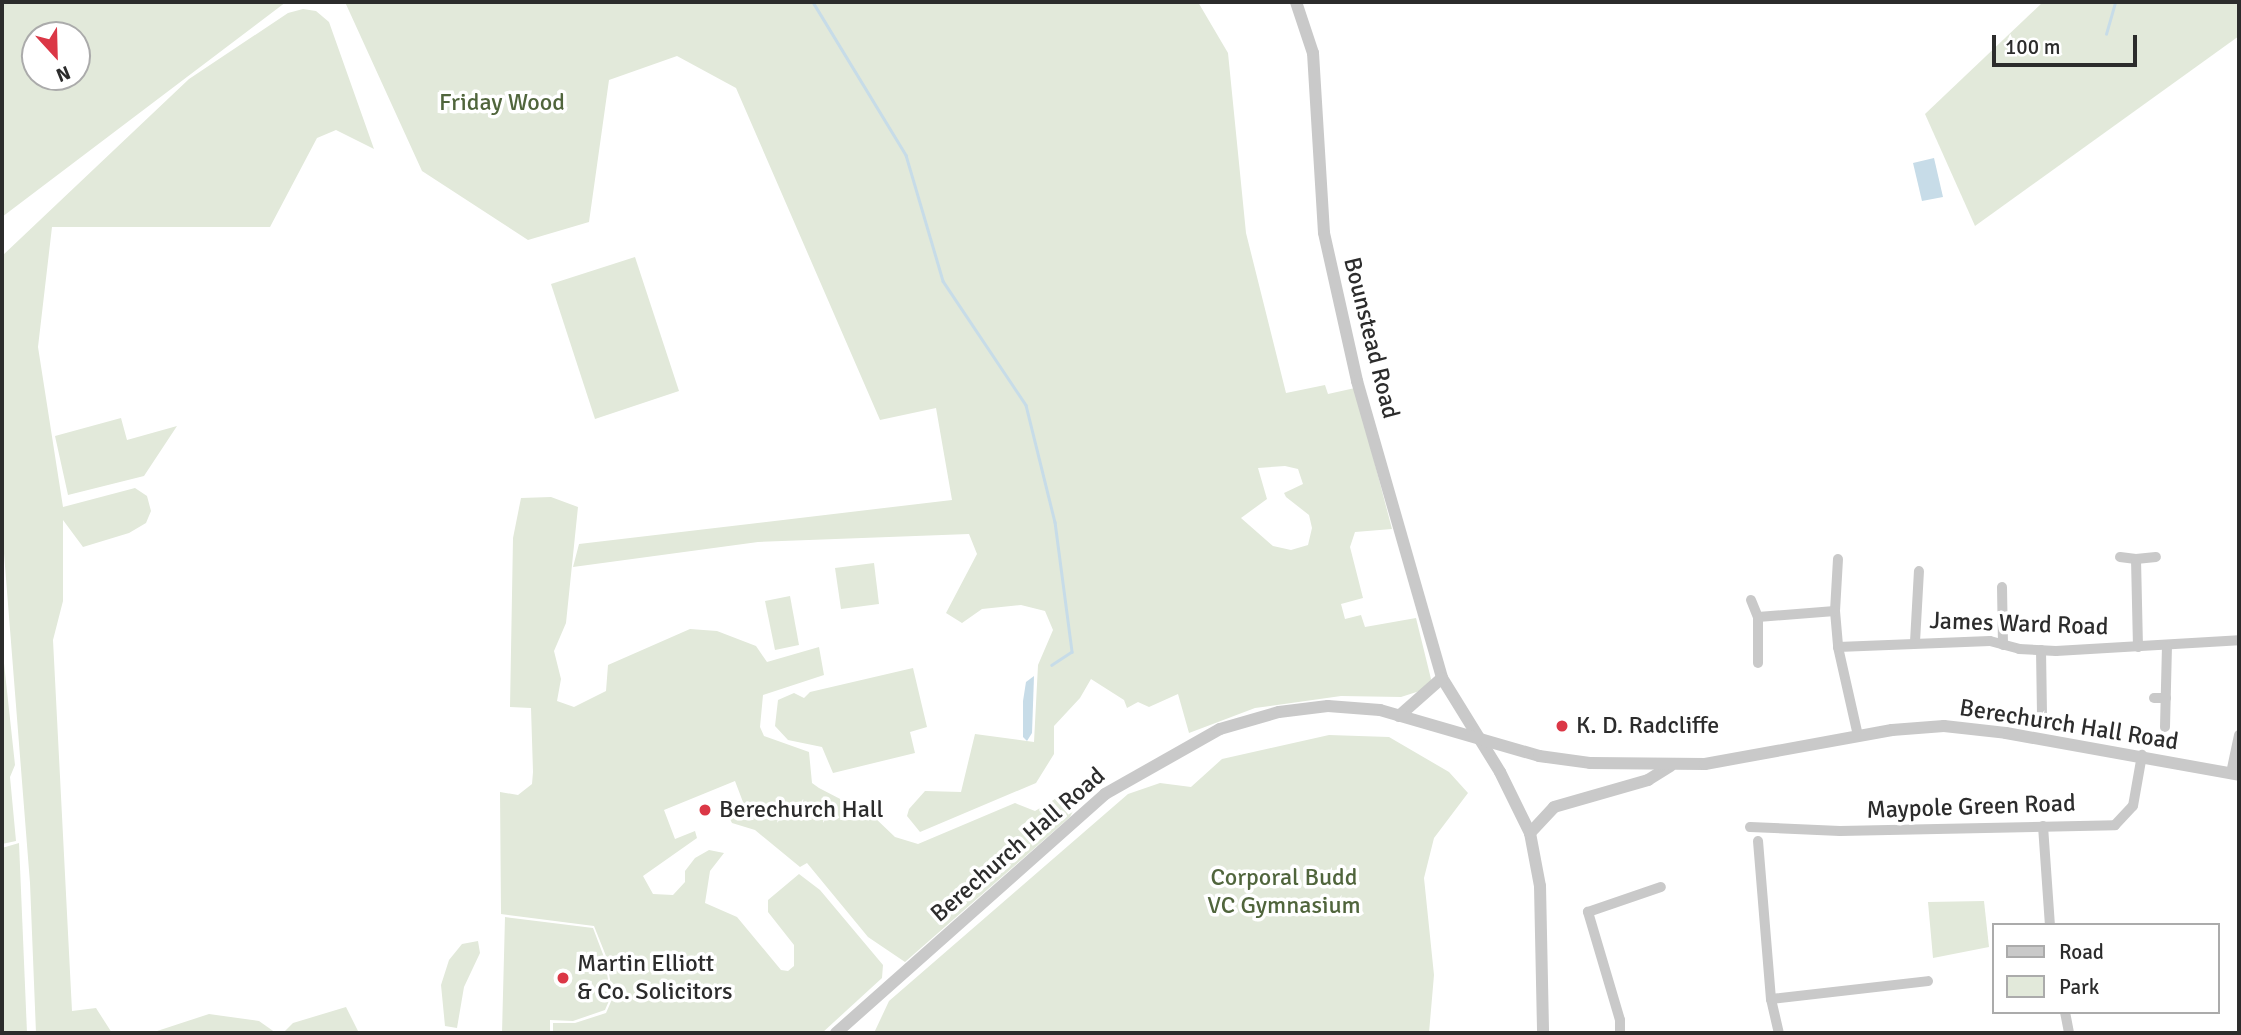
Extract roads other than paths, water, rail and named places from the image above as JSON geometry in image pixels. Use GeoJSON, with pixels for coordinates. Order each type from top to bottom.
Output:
{"type":"FeatureCollection","features":[{"type":"Feature","properties":{"kind":"street","name":"Bounstead Road"},"geometry":{"type":"LineString","coordinates":[[1296,2],[1313,53],[1320,144],[1319,198],[1335,291],[1442,678],[1500,772],[1530,833],[1540,886],[1544,1033]]}},
{"type":"Feature","properties":{"kind":"street"},"geometry":{"type":"LineString","coordinates":[[2120,557],[2156,557]]}},
{"type":"Feature","properties":{"kind":"street"},"geometry":{"type":"LineString","coordinates":[[1838,559],[1835,611],[1839,647],[1858,736]]}},
{"type":"Feature","properties":{"kind":"street"},"geometry":{"type":"LineString","coordinates":[[2136,559],[2138,647]]}},
{"type":"Feature","properties":{"kind":"street"},"geometry":{"type":"LineString","coordinates":[[1915,642],[1919,571]]}},
{"type":"Feature","properties":{"kind":"street"},"geometry":{"type":"LineString","coordinates":[[2002,587],[2003,645]]}},
{"type":"Feature","properties":{"kind":"street"},"geometry":{"type":"LineString","coordinates":[[1751,600],[1758,617],[1758,663]]}},
{"type":"Feature","properties":{"kind":"street"},"geometry":{"type":"LineString","coordinates":[[2002,610],[2015,610]]}},
{"type":"Feature","properties":{"kind":"street"},"geometry":{"type":"LineString","coordinates":[[1758,617],[1835,611]]}},
{"type":"Feature","properties":{"kind":"street","name":"James Ward Road"},"geometry":{"type":"LineString","coordinates":[[1839,647],[1915,642],[2003,645],[2040,650],[2168,646],[2239,640]]}},
{"type":"Feature","properties":{"kind":"street"},"geometry":{"type":"LineString","coordinates":[[2165,727],[2168,646]]}},
{"type":"Feature","properties":{"kind":"street"},"geometry":{"type":"LineString","coordinates":[[2040,650],[2042,717]]}},
{"type":"Feature","properties":{"kind":"street"},"geometry":{"type":"LineString","coordinates":[[1399,716],[1442,678]]}},
{"type":"Feature","properties":{"kind":"street"},"geometry":{"type":"LineString","coordinates":[[2154,698],[2166,698]]}},
{"type":"Feature","properties":{"kind":"street","name":"Berechurch Hall Road"},"geometry":{"type":"LineString","coordinates":[[836,1033],[1098,799],[1131,776],[1220,729],[1268,714],[1328,706],[1399,716],[1480,741],[1590,763],[1670,765],[1754,757],[1917,727],[1976,729],[2142,755],[2235,774]]}},
{"type":"Feature","properties":{"kind":"street"},"geometry":{"type":"LineString","coordinates":[[2235,774],[2239,736]]}},
{"type":"Feature","properties":{"kind":"street"},"geometry":{"type":"LineString","coordinates":[[1500,772],[1511,748]]}},
{"type":"Feature","properties":{"kind":"street","name":"Maypole Green Road"},"geometry":{"type":"LineString","coordinates":[[1750,827],[1851,831],[2115,825],[2123,820],[2133,806],[2142,755]]}},
{"type":"Feature","properties":{"kind":"street"},"geometry":{"type":"LineString","coordinates":[[1530,833],[1554,807],[1648,780],[1667,771],[1670,765]]}},
{"type":"Feature","properties":{"kind":"street"},"geometry":{"type":"LineString","coordinates":[[2043,826],[2050,923]]}},
{"type":"Feature","properties":{"kind":"street"},"geometry":{"type":"LineString","coordinates":[[1758,841],[1772,999],[1779,1033]]}},
{"type":"Feature","properties":{"kind":"street"},"geometry":{"type":"LineString","coordinates":[[1620,1033],[1620,1020],[1588,912],[1661,887]]}},
{"type":"Feature","properties":{"kind":"street"},"geometry":{"type":"LineString","coordinates":[[1772,999],[1928,981]]}},
{"type":"Feature","properties":{"kind":"street"},"geometry":{"type":"LineString","coordinates":[[2065,1014],[2069,1033]]}},
{"type":"Feature","properties":{"kind":"water"},"geometry":{"type":"Polygon","coordinates":[[[1934,158],[1943,197],[1922,201],[1913,163],[1934,158]]]}},
{"type":"Feature","properties":{"kind":"water"},"geometry":{"type":"Polygon","coordinates":[[[1034,676],[1032,733],[1027,741],[1023,737],[1023,701],[1026,682],[1034,676]]]}},
{"type":"Feature","properties":{"kind":"waterway"},"geometry":{"type":"LineString","coordinates":[[813,2],[906,155],[943,281],[1026,405],[1055,522],[1072,652],[1052,665]]}},
{"type":"Feature","properties":{"kind":"waterway"},"geometry":{"type":"LineString","coordinates":[[2106,34],[2115,2]]}},
{"type":"Feature","properties":{"kind":"place","name":"K. D. Radcliffe"},"geometry":{"type":"Point","coordinates":[1562,726]}},
{"type":"Feature","properties":{"kind":"place","name":"Berechurch Hall"},"geometry":{"type":"Point","coordinates":[705,810]}},
{"type":"Feature","properties":{"kind":"place","name":"Martin Elliott & Co. Solicitors"},"geometry":{"type":"Point","coordinates":[563,978]}},
{"type":"Feature","properties":{"kind":"park label","name":"Friday Wood"},"geometry":{"type":"Point","coordinates":[502,103]}},
{"type":"Feature","properties":{"kind":"park label","name":"Corporal Budd VC Gymnasium"},"geometry":{"type":"Point","coordinates":[1284,892]}}]}
